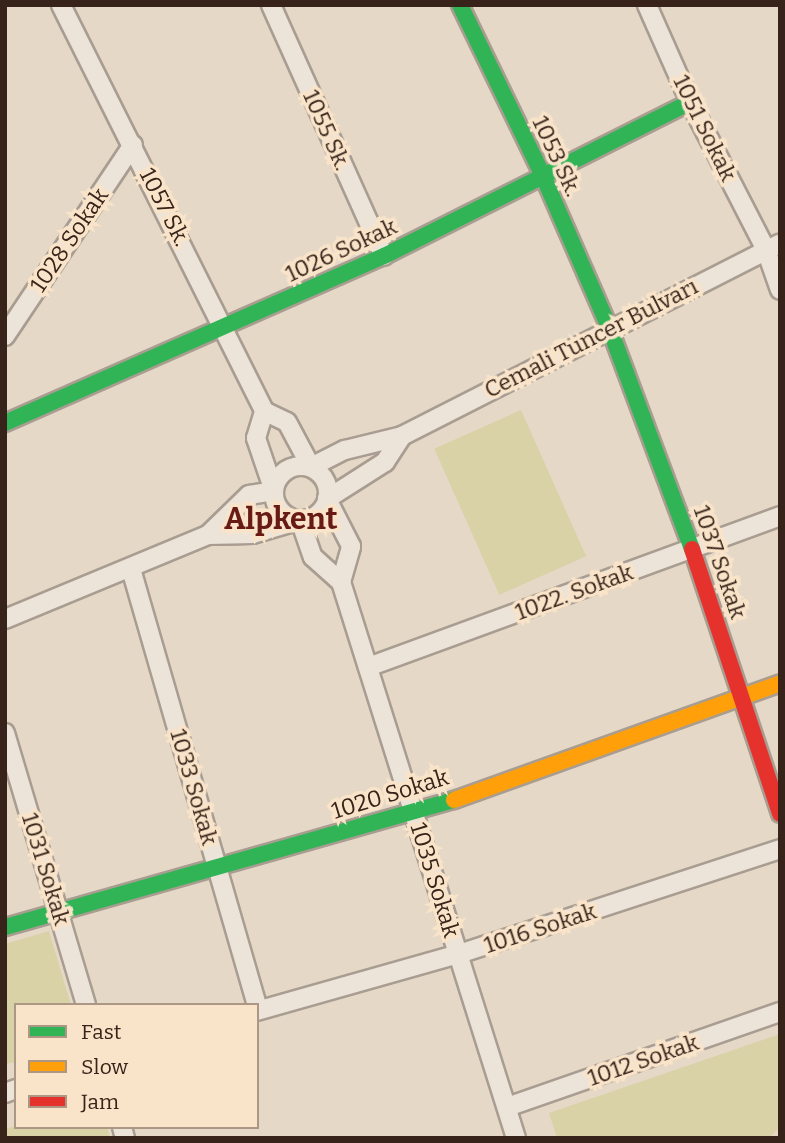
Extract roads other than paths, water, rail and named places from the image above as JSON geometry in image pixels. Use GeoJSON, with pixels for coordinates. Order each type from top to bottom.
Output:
{"type":"FeatureCollection","features":[{"type":"Feature","properties":{"kind":"street","name":"1057 Sk."},"geometry":{"type":"LineString","coordinates":[[61,5],[226,329],[264,411]]}},
{"type":"Feature","properties":{"kind":"street","name":"1055 Sk."},"geometry":{"type":"LineString","coordinates":[[271,5],[384,256]]}},
{"type":"Feature","properties":{"kind":"street","name":"1053 Sk."},"geometry":{"type":"LineString","coordinates":[[460,5],[543,176],[609,327]]}},
{"type":"Feature","properties":{"kind":"street","name":"1051 Sokak"},"geometry":{"type":"LineString","coordinates":[[647,5],[690,102],[773,246],[780,290]]}},
{"type":"Feature","properties":{"kind":"street","name":"1026 Sokak"},"geometry":{"type":"LineString","coordinates":[[5,423],[226,329],[384,256],[690,102]]}},
{"type":"Feature","properties":{"kind":"street","name":"1028 Sokak"},"geometry":{"type":"LineString","coordinates":[[5,336],[133,145]]}},
{"type":"Feature","properties":{"kind":"street","name":"Cemali Tuncer Bulvarı"},"geometry":{"type":"LineString","coordinates":[[402,436],[609,327],[773,246]]}},
{"type":"Feature","properties":{"kind":"street","name":"1037 Sokak"},"geometry":{"type":"LineString","coordinates":[[609,327],[692,548],[780,814]]}},
{"type":"Feature","properties":{"kind":"street"},"geometry":{"type":"LineString","coordinates":[[264,411],[286,422],[311,467],[325,480],[327,499],[351,546],[341,582],[313,557],[300,520],[283,514],[256,438],[264,411]]}},
{"type":"Feature","properties":{"kind":"street"},"geometry":{"type":"LineString","coordinates":[[274,491],[286,470],[311,467],[345,450],[402,436]]}},
{"type":"Feature","properties":{"kind":"street"},"geometry":{"type":"LineString","coordinates":[[208,535],[253,534],[318,514],[327,499],[385,462],[402,436]]}},
{"type":"Feature","properties":{"kind":"street"},"geometry":{"type":"LineString","coordinates":[[5,619],[208,535],[249,495],[274,491]]}},
{"type":"Feature","properties":{"kind":"street","name":"1022. Sokak"},"geometry":{"type":"LineString","coordinates":[[368,667],[780,516]]}},
{"type":"Feature","properties":{"kind":"street","name":"1033 Sokak"},"geometry":{"type":"LineString","coordinates":[[131,569],[256,1003]]}},
{"type":"Feature","properties":{"kind":"street","name":"1035 Sokak"},"geometry":{"type":"LineString","coordinates":[[341,582],[516,1138]]}},
{"type":"Feature","properties":{"kind":"street","name":"1020 Sokak"},"geometry":{"type":"LineString","coordinates":[[5,927],[414,814],[780,682]]}},
{"type":"Feature","properties":{"kind":"street","name":"1031 Sokak"},"geometry":{"type":"LineString","coordinates":[[5,733],[85,1003]]}},
{"type":"Feature","properties":{"kind":"street","name":"1016 Sokak"},"geometry":{"type":"LineString","coordinates":[[259,1007],[458,954],[780,849]]}},
{"type":"Feature","properties":{"kind":"street","name":"1012 Sokak"},"geometry":{"type":"LineString","coordinates":[[507,1107],[780,1012]]}},
{"type":"Feature","properties":{"kind":"district","name":"Alpkent"},"geometry":{"type":"Point","coordinates":[281,519]}}]}
